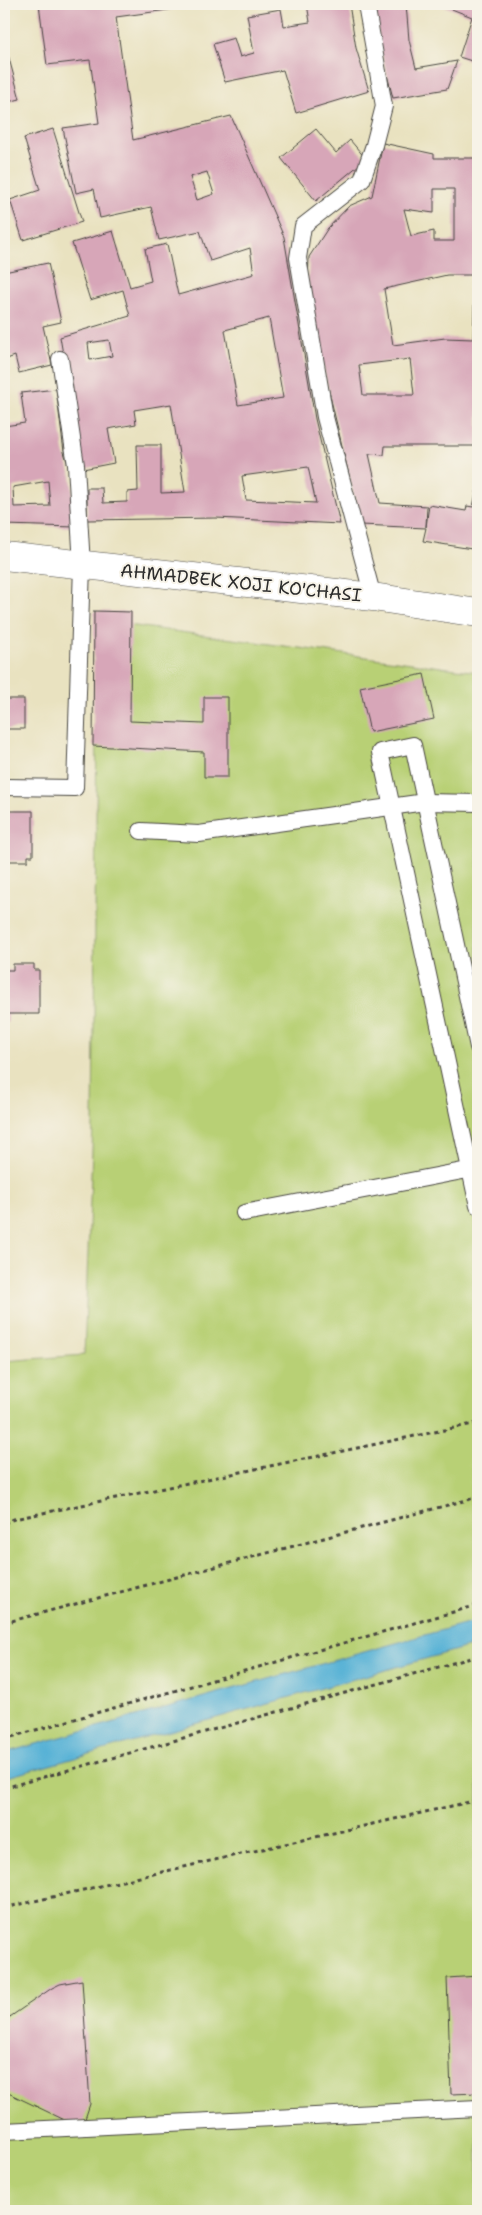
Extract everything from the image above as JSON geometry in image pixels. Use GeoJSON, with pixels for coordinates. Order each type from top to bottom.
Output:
{"type":"FeatureCollection","features":[{"type":"Feature","properties":{"kind":"street","name":"AHMADBEK XOJI KO'CHASI"},"geometry":{"type":"LineString","coordinates":[[4,556],[373,598],[478,613]]}},
{"type":"Feature","properties":{"kind":"lane"},"geometry":{"type":"LineString","coordinates":[[366,4],[384,106],[374,145],[362,180],[302,226],[298,258],[325,418],[373,598]]}},
{"type":"Feature","properties":{"kind":"lane"},"geometry":{"type":"LineString","coordinates":[[4,787],[75,788],[82,565],[76,465],[60,359]]}},
{"type":"Feature","properties":{"kind":"lane"},"geometry":{"type":"LineString","coordinates":[[478,1047],[413,745],[380,752],[474,1168],[478,1206]]}},
{"type":"Feature","properties":{"kind":"lane"},"geometry":{"type":"LineString","coordinates":[[141,831],[199,834],[425,802],[478,804]]}},
{"type":"Feature","properties":{"kind":"lane"},"geometry":{"type":"LineString","coordinates":[[244,1213],[474,1168]]}},
{"type":"Feature","properties":{"kind":"lane"},"geometry":{"type":"LineString","coordinates":[[4,2131],[478,2108]]}},
{"type":"Feature","properties":{"kind":"path"},"geometry":{"type":"LineString","coordinates":[[4,1523],[14,1518],[478,1422]]}},
{"type":"Feature","properties":{"kind":"path"},"geometry":{"type":"LineString","coordinates":[[4,1623],[478,1496]]}},
{"type":"Feature","properties":{"kind":"path"},"geometry":{"type":"LineString","coordinates":[[4,1739],[478,1605]]}},
{"type":"Feature","properties":{"kind":"path"},"geometry":{"type":"LineString","coordinates":[[4,1788],[478,1656]]}},
{"type":"Feature","properties":{"kind":"path"},"geometry":{"type":"LineString","coordinates":[[4,1908],[478,1800]]}},
{"type":"Feature","properties":{"kind":"green space"},"geometry":{"type":"Polygon","coordinates":[[[98,621],[478,672],[478,2211],[4,2211],[4,1361],[84,1355],[93,1125],[98,621]]]}},
{"type":"Feature","properties":{"kind":"water"},"geometry":{"type":"Polygon","coordinates":[[[478,1620],[478,1644],[4,1778],[4,1753],[478,1620]]]}},
{"type":"Feature","properties":{"kind":"building"},"geometry":{"type":"Polygon","coordinates":[[[39,4],[181,4],[182,8],[116,17],[133,140],[231,116],[284,237],[315,419],[340,524],[216,518],[87,520],[87,488],[102,488],[103,503],[127,502],[127,492],[138,491],[137,445],[161,445],[161,493],[185,492],[171,404],[134,410],[136,424],[108,429],[114,463],[83,469],[60,337],[130,316],[123,290],[90,300],[72,243],[113,231],[130,287],[151,281],[145,249],[167,244],[178,295],[254,274],[250,248],[210,261],[200,231],[159,240],[151,207],[100,218],[94,189],[76,193],[63,128],[99,123],[90,60],[47,65],[39,4]],[[207,172],[190,177],[197,200],[214,194],[207,172]],[[269,318],[225,330],[238,405],[283,398],[269,318]],[[109,340],[88,343],[90,360],[112,356],[109,340]],[[308,467],[242,476],[246,500],[316,503],[308,467]]]}},
{"type":"Feature","properties":{"kind":"building"},"geometry":{"type":"Polygon","coordinates":[[[307,4],[349,4],[356,48],[369,91],[296,113],[283,70],[225,82],[213,44],[234,38],[240,57],[254,53],[247,15],[281,9],[284,26],[310,22],[307,4]]]}},
{"type":"Feature","properties":{"kind":"building"},"geometry":{"type":"Polygon","coordinates":[[[375,4],[406,4],[409,40],[416,68],[457,61],[447,89],[393,98],[379,43],[375,4]]]}},
{"type":"Feature","properties":{"kind":"building"},"geometry":{"type":"Polygon","coordinates":[[[439,4],[478,4],[478,63],[459,57],[472,17],[439,4]]]}},
{"type":"Feature","properties":{"kind":"building"},"geometry":{"type":"Polygon","coordinates":[[[4,40],[20,99],[4,103],[4,40]]]}},
{"type":"Feature","properties":{"kind":"building"},"geometry":{"type":"Polygon","coordinates":[[[53,129],[82,222],[23,240],[10,200],[40,190],[24,138],[53,129]]]}},
{"type":"Feature","properties":{"kind":"building"},"geometry":{"type":"Polygon","coordinates":[[[316,129],[336,153],[350,140],[366,159],[316,201],[281,158],[316,129]]]}},
{"type":"Feature","properties":{"kind":"building"},"geometry":{"type":"Polygon","coordinates":[[[383,143],[434,154],[434,158],[478,158],[478,446],[385,446],[384,455],[369,454],[380,503],[427,506],[426,527],[429,505],[466,511],[467,506],[473,507],[478,484],[478,550],[423,541],[426,528],[361,525],[320,354],[308,283],[309,257],[328,228],[349,206],[372,196],[383,143]],[[434,189],[434,213],[404,209],[411,236],[434,231],[434,241],[454,241],[454,189],[434,189]],[[447,275],[384,289],[393,345],[445,338],[473,339],[475,275],[447,275]],[[410,359],[359,365],[363,395],[414,395],[410,359]]]}},
{"type":"Feature","properties":{"kind":"building"},"geometry":{"type":"Polygon","coordinates":[[[48,263],[61,322],[43,326],[52,365],[19,373],[15,356],[4,360],[4,319],[7,318],[4,303],[4,272],[48,263]]]}},
{"type":"Feature","properties":{"kind":"building"},"geometry":{"type":"Polygon","coordinates":[[[56,389],[64,452],[71,475],[76,527],[4,525],[4,426],[25,423],[21,393],[56,389]],[[48,481],[13,487],[14,507],[50,506],[48,481]]]}},
{"type":"Feature","properties":{"kind":"building"},"geometry":{"type":"Polygon","coordinates":[[[94,611],[131,612],[130,721],[204,724],[204,697],[228,697],[228,777],[204,777],[204,752],[93,746],[94,611]]]}},
{"type":"Feature","properties":{"kind":"building"},"geometry":{"type":"Polygon","coordinates":[[[424,674],[434,719],[370,732],[360,687],[424,674]]]}},
{"type":"Feature","properties":{"kind":"building"},"geometry":{"type":"Polygon","coordinates":[[[4,699],[24,699],[24,729],[4,729],[4,699]]]}},
{"type":"Feature","properties":{"kind":"building"},"geometry":{"type":"Polygon","coordinates":[[[4,811],[33,811],[33,856],[28,856],[28,861],[6,861],[7,856],[4,856],[4,811]]]}},
{"type":"Feature","properties":{"kind":"building"},"geometry":{"type":"Polygon","coordinates":[[[13,964],[34,964],[34,970],[39,970],[39,1014],[8,1014],[8,1023],[4,1023],[4,970],[13,970],[13,964]]]}},
{"type":"Feature","properties":{"kind":"building"},"geometry":{"type":"Polygon","coordinates":[[[478,1976],[478,2093],[451,2094],[447,1978],[478,1976]]]}},
{"type":"Feature","properties":{"kind":"building"},"geometry":{"type":"Polygon","coordinates":[[[82,1980],[90,2104],[84,2122],[71,2123],[4,2091],[4,2021],[52,1988],[60,1984],[82,1980]]]}}]}
